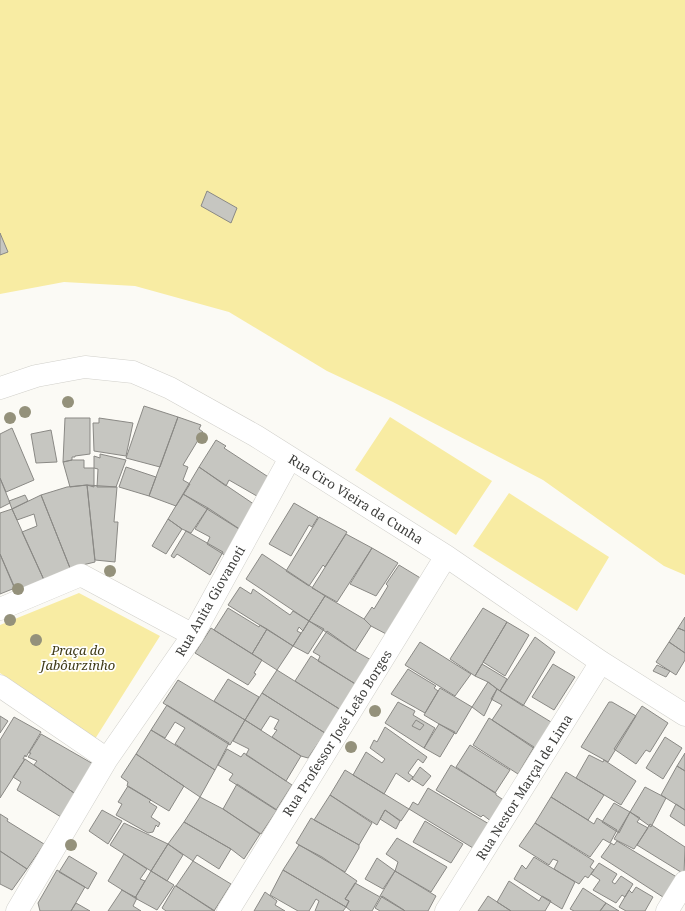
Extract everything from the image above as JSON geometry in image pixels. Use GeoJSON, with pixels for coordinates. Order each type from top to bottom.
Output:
{"type":"FeatureCollection","features":[{"type":"Feature","properties":{"kind":"street","name":"Rua Ciro Vieira da Cunha"},"geometry":{"type":"LineString","coordinates":[[0,388],[36,376],[85,367],[132,372],[170,388],[256,436],[446,556],[601,662],[685,715]]}},
{"type":"Feature","properties":{"kind":"street","name":"Rua Anita Giovanoti"},"geometry":{"type":"LineString","coordinates":[[16,911],[107,758],[193,635],[290,458]]}},
{"type":"Feature","properties":{"kind":"street","name":"Rua Professor José Leão Borges"},"geometry":{"type":"LineString","coordinates":[[228,911],[446,556]]}},
{"type":"Feature","properties":{"kind":"street"},"geometry":{"type":"LineString","coordinates":[[0,609],[81,575],[193,635]]}},
{"type":"Feature","properties":{"kind":"street","name":"Rua Nestor Marçal de Lima"},"geometry":{"type":"LineString","coordinates":[[446,911],[601,662]]}},
{"type":"Feature","properties":{"kind":"street"},"geometry":{"type":"LineString","coordinates":[[0,686],[107,758]]}},
{"type":"Feature","properties":{"kind":"street"},"geometry":{"type":"LineString","coordinates":[[667,911],[685,882]]}},
{"type":"Feature","properties":{"kind":"green space"},"geometry":{"type":"Polygon","coordinates":[[[0,0],[685,0],[685,575],[664,566],[543,480],[393,402],[327,371],[229,312],[135,286],[64,282],[0,294],[0,0]]]}},
{"type":"Feature","properties":{"kind":"green space"},"geometry":{"type":"Polygon","coordinates":[[[390,417],[492,481],[456,535],[355,470],[390,417]]]}},
{"type":"Feature","properties":{"kind":"green space"},"geometry":{"type":"Polygon","coordinates":[[[509,493],[609,557],[577,611],[473,546],[509,493]]]}},
{"type":"Feature","properties":{"kind":"green space","name":"Praça do Jabôurzinho"},"geometry":{"type":"Polygon","coordinates":[[[79,593],[160,636],[95,739],[0,673],[0,625],[79,593]]]}},
{"type":"Feature","properties":{"kind":"building"},"geometry":{"type":"Polygon","coordinates":[[[207,191],[237,208],[231,223],[201,206],[207,191]]]}},
{"type":"Feature","properties":{"kind":"building"},"geometry":{"type":"Polygon","coordinates":[[[0,233],[8,252],[0,255],[0,233]]]}},
{"type":"Feature","properties":{"kind":"building"},"geometry":{"type":"Polygon","coordinates":[[[144,406],[178,417],[160,467],[126,458],[144,406]]]}},
{"type":"Feature","properties":{"kind":"building"},"geometry":{"type":"Polygon","coordinates":[[[178,417],[201,425],[199,429],[203,432],[183,465],[188,467],[183,480],[190,484],[176,506],[149,496],[178,417]]]}},
{"type":"Feature","properties":{"kind":"building"},"geometry":{"type":"Polygon","coordinates":[[[65,418],[90,418],[90,454],[75,456],[72,457],[72,460],[63,462],[65,418]]]}},
{"type":"Feature","properties":{"kind":"building"},"geometry":{"type":"Polygon","coordinates":[[[99,418],[133,423],[126,456],[94,451],[93,423],[99,423],[99,418]]]}},
{"type":"Feature","properties":{"kind":"building"},"geometry":{"type":"Polygon","coordinates":[[[12,428],[34,480],[6,492],[0,478],[0,434],[12,428]]]}},
{"type":"Feature","properties":{"kind":"building"},"geometry":{"type":"Polygon","coordinates":[[[51,430],[57,462],[36,463],[31,434],[51,430]]]}},
{"type":"Feature","properties":{"kind":"building"},"geometry":{"type":"Polygon","coordinates":[[[216,440],[226,446],[224,448],[273,480],[262,499],[229,480],[226,486],[199,467],[216,440]]]}},
{"type":"Feature","properties":{"kind":"building"},"geometry":{"type":"Polygon","coordinates":[[[100,454],[126,460],[116,487],[97,487],[98,469],[94,468],[94,456],[100,458],[100,454]]]}},
{"type":"Feature","properties":{"kind":"building"},"geometry":{"type":"Polygon","coordinates":[[[84,460],[84,468],[94,468],[94,487],[87,485],[70,487],[63,462],[84,460]]]}},
{"type":"Feature","properties":{"kind":"building"},"geometry":{"type":"Polygon","coordinates":[[[126,467],[156,477],[149,496],[119,487],[126,467]]]}},
{"type":"Feature","properties":{"kind":"building"},"geometry":{"type":"Polygon","coordinates":[[[199,467],[261,509],[247,534],[183,494],[199,467]]]}},
{"type":"Feature","properties":{"kind":"building"},"geometry":{"type":"Polygon","coordinates":[[[0,478],[10,503],[0,508],[0,478]]]}},
{"type":"Feature","properties":{"kind":"building"},"geometry":{"type":"Polygon","coordinates":[[[87,485],[95,562],[70,568],[41,495],[67,487],[87,485]]]}},
{"type":"Feature","properties":{"kind":"building"},"geometry":{"type":"Polygon","coordinates":[[[87,485],[117,487],[114,522],[118,522],[115,562],[95,560],[87,485]]]}},
{"type":"Feature","properties":{"kind":"building"},"geometry":{"type":"Polygon","coordinates":[[[183,494],[208,508],[191,533],[182,529],[168,519],[183,494]]]}},
{"type":"Feature","properties":{"kind":"building"},"geometry":{"type":"Polygon","coordinates":[[[25,495],[28,501],[12,509],[9,501],[25,495]]]}},
{"type":"Feature","properties":{"kind":"building"},"geometry":{"type":"Polygon","coordinates":[[[41,495],[70,568],[44,580],[22,532],[37,526],[34,514],[17,520],[12,509],[41,495]]]}},
{"type":"Feature","properties":{"kind":"building"},"geometry":{"type":"Polygon","coordinates":[[[294,503],[318,517],[312,527],[309,525],[291,556],[269,544],[294,503]]]}},
{"type":"Feature","properties":{"kind":"building"},"geometry":{"type":"Polygon","coordinates":[[[208,508],[247,534],[231,559],[207,544],[210,537],[195,529],[208,508]]]}},
{"type":"Feature","properties":{"kind":"building"},"geometry":{"type":"Polygon","coordinates":[[[12,509],[44,580],[16,592],[0,554],[0,513],[12,509]]]}},
{"type":"Feature","properties":{"kind":"building"},"geometry":{"type":"Polygon","coordinates":[[[319,517],[347,532],[325,567],[323,565],[309,586],[286,571],[319,517]]]}},
{"type":"Feature","properties":{"kind":"building"},"geometry":{"type":"Polygon","coordinates":[[[168,519],[182,529],[166,554],[152,546],[168,519]]]}},
{"type":"Feature","properties":{"kind":"building"},"geometry":{"type":"Polygon","coordinates":[[[186,531],[223,552],[210,575],[177,554],[174,558],[171,556],[186,531]]]}},
{"type":"Feature","properties":{"kind":"building"},"geometry":{"type":"Polygon","coordinates":[[[346,534],[372,548],[337,602],[312,588],[346,534]]]}},
{"type":"Feature","properties":{"kind":"building"},"geometry":{"type":"Polygon","coordinates":[[[372,548],[398,563],[376,596],[350,584],[372,548]]]}},
{"type":"Feature","properties":{"kind":"building"},"geometry":{"type":"Polygon","coordinates":[[[0,554],[15,588],[0,594],[0,554]]]}},
{"type":"Feature","properties":{"kind":"building"},"geometry":{"type":"Polygon","coordinates":[[[262,554],[325,596],[309,621],[246,579],[262,554]]]}},
{"type":"Feature","properties":{"kind":"building"},"geometry":{"type":"Polygon","coordinates":[[[399,565],[427,582],[390,636],[371,626],[364,619],[372,607],[374,609],[388,586],[386,584],[399,565]]]}},
{"type":"Feature","properties":{"kind":"building"},"geometry":{"type":"Polygon","coordinates":[[[240,587],[251,594],[253,589],[290,615],[293,611],[309,621],[303,631],[299,627],[297,631],[301,633],[293,646],[228,605],[240,587]]]}},
{"type":"Feature","properties":{"kind":"building"},"geometry":{"type":"Polygon","coordinates":[[[325,596],[364,619],[371,626],[355,651],[309,621],[325,596]]]}},
{"type":"Feature","properties":{"kind":"building"},"geometry":{"type":"Polygon","coordinates":[[[228,608],[259,627],[260,625],[267,629],[252,654],[214,630],[228,608]]]}},
{"type":"Feature","properties":{"kind":"building"},"geometry":{"type":"Polygon","coordinates":[[[483,608],[507,622],[475,676],[450,659],[483,608]]]}},
{"type":"Feature","properties":{"kind":"building"},"geometry":{"type":"Polygon","coordinates":[[[685,617],[685,631],[678,628],[685,617]]]}},
{"type":"Feature","properties":{"kind":"building"},"geometry":{"type":"Polygon","coordinates":[[[309,621],[324,629],[308,654],[293,646],[309,621]]]}},
{"type":"Feature","properties":{"kind":"building"},"geometry":{"type":"Polygon","coordinates":[[[507,622],[529,635],[505,676],[483,662],[507,622]]]}},
{"type":"Feature","properties":{"kind":"building"},"geometry":{"type":"Polygon","coordinates":[[[211,628],[262,660],[254,673],[256,674],[248,685],[195,653],[211,628]]]}},
{"type":"Feature","properties":{"kind":"building"},"geometry":{"type":"Polygon","coordinates":[[[678,628],[685,631],[685,653],[669,642],[678,628]]]}},
{"type":"Feature","properties":{"kind":"building"},"geometry":{"type":"Polygon","coordinates":[[[267,629],[293,646],[277,670],[252,654],[267,629]]]}},
{"type":"Feature","properties":{"kind":"building"},"geometry":{"type":"Polygon","coordinates":[[[327,631],[355,651],[373,661],[357,685],[318,661],[320,656],[313,652],[327,631]]]}},
{"type":"Feature","properties":{"kind":"building"},"geometry":{"type":"Polygon","coordinates":[[[535,637],[555,652],[523,706],[500,691],[535,637]]]}},
{"type":"Feature","properties":{"kind":"building"},"geometry":{"type":"Polygon","coordinates":[[[420,642],[471,674],[455,696],[405,665],[420,642]]]}},
{"type":"Feature","properties":{"kind":"building"},"geometry":{"type":"Polygon","coordinates":[[[669,642],[685,653],[685,660],[676,675],[656,662],[669,642]]]}},
{"type":"Feature","properties":{"kind":"building"},"geometry":{"type":"Polygon","coordinates":[[[311,656],[357,685],[341,710],[295,681],[311,656]]]}},
{"type":"Feature","properties":{"kind":"building"},"geometry":{"type":"Polygon","coordinates":[[[482,664],[507,679],[500,691],[488,682],[475,676],[482,664]]]}},
{"type":"Feature","properties":{"kind":"building"},"geometry":{"type":"Polygon","coordinates":[[[553,664],[575,677],[554,710],[532,697],[553,664]]]}},
{"type":"Feature","properties":{"kind":"building"},"geometry":{"type":"Polygon","coordinates":[[[657,665],[670,671],[666,677],[653,671],[657,665]]]}},
{"type":"Feature","properties":{"kind":"building"},"geometry":{"type":"Polygon","coordinates":[[[408,669],[436,686],[434,688],[438,691],[425,713],[391,694],[408,669]]]}},
{"type":"Feature","properties":{"kind":"building"},"geometry":{"type":"Polygon","coordinates":[[[277,670],[341,710],[325,733],[262,693],[277,670]]]}},
{"type":"Feature","properties":{"kind":"building"},"geometry":{"type":"Polygon","coordinates":[[[228,679],[259,697],[245,720],[214,701],[228,679]]]}},
{"type":"Feature","properties":{"kind":"building"},"geometry":{"type":"Polygon","coordinates":[[[178,680],[245,720],[230,745],[163,703],[178,680]]]}},
{"type":"Feature","properties":{"kind":"building"},"geometry":{"type":"Polygon","coordinates":[[[488,682],[497,689],[484,716],[472,707],[488,682]]]}},
{"type":"Feature","properties":{"kind":"building"},"geometry":{"type":"Polygon","coordinates":[[[440,688],[472,707],[456,734],[424,715],[440,688]]]}},
{"type":"Feature","properties":{"kind":"building"},"geometry":{"type":"Polygon","coordinates":[[[497,689],[551,722],[535,749],[492,720],[502,705],[491,699],[497,689]]]}},
{"type":"Feature","properties":{"kind":"building"},"geometry":{"type":"Polygon","coordinates":[[[262,693],[325,733],[308,758],[301,756],[272,737],[277,730],[274,729],[279,720],[270,716],[261,730],[245,720],[262,693]]]}},
{"type":"Feature","properties":{"kind":"building"},"geometry":{"type":"Polygon","coordinates":[[[398,702],[415,711],[413,715],[435,728],[424,748],[385,723],[398,702]]]}},
{"type":"Feature","properties":{"kind":"building"},"geometry":{"type":"Polygon","coordinates":[[[609,702],[612,702],[636,716],[608,762],[581,747],[609,702]]]}},
{"type":"Feature","properties":{"kind":"building"},"geometry":{"type":"Polygon","coordinates":[[[167,705],[229,743],[215,770],[175,744],[185,728],[175,722],[165,738],[151,730],[167,705]]]}},
{"type":"Feature","properties":{"kind":"building"},"geometry":{"type":"Polygon","coordinates":[[[642,706],[668,723],[650,752],[646,750],[636,764],[614,749],[642,706]]]}},
{"type":"Feature","properties":{"kind":"building"},"geometry":{"type":"Polygon","coordinates":[[[0,716],[8,721],[0,733],[0,716]]]}},
{"type":"Feature","properties":{"kind":"building"},"geometry":{"type":"Polygon","coordinates":[[[14,717],[41,732],[26,757],[25,755],[23,759],[25,759],[0,798],[0,740],[14,717]]]}},
{"type":"Feature","properties":{"kind":"building"},"geometry":{"type":"Polygon","coordinates":[[[489,718],[534,747],[518,774],[473,745],[489,718]]]}},
{"type":"Feature","properties":{"kind":"building"},"geometry":{"type":"Polygon","coordinates":[[[245,720],[301,756],[286,781],[246,755],[249,749],[233,741],[245,720]]]}},
{"type":"Feature","properties":{"kind":"building"},"geometry":{"type":"Polygon","coordinates":[[[416,720],[424,725],[420,730],[412,726],[416,720]]]}},
{"type":"Feature","properties":{"kind":"building"},"geometry":{"type":"Polygon","coordinates":[[[439,724],[455,732],[440,757],[424,748],[439,724]]]}},
{"type":"Feature","properties":{"kind":"building"},"geometry":{"type":"Polygon","coordinates":[[[385,727],[427,757],[423,763],[418,759],[408,773],[413,777],[409,782],[396,773],[384,794],[353,775],[366,752],[382,763],[385,759],[370,748],[374,740],[377,742],[385,727]]]}},
{"type":"Feature","properties":{"kind":"building"},"geometry":{"type":"Polygon","coordinates":[[[151,730],[215,770],[200,797],[136,754],[151,730]]]}},
{"type":"Feature","properties":{"kind":"building"},"geometry":{"type":"Polygon","coordinates":[[[41,734],[95,765],[77,795],[34,765],[37,761],[28,757],[41,734]]]}},
{"type":"Feature","properties":{"kind":"building"},"geometry":{"type":"Polygon","coordinates":[[[665,737],[682,748],[663,779],[646,768],[665,737]]]}},
{"type":"Feature","properties":{"kind":"building"},"geometry":{"type":"Polygon","coordinates":[[[470,745],[510,770],[495,793],[456,767],[470,745]]]}},
{"type":"Feature","properties":{"kind":"building"},"geometry":{"type":"Polygon","coordinates":[[[227,749],[241,757],[244,753],[292,785],[276,810],[229,780],[233,774],[218,765],[227,749]]]}},
{"type":"Feature","properties":{"kind":"building"},"geometry":{"type":"Polygon","coordinates":[[[685,753],[685,771],[677,766],[685,753]]]}},
{"type":"Feature","properties":{"kind":"building"},"geometry":{"type":"Polygon","coordinates":[[[136,754],[184,786],[169,811],[127,786],[128,782],[121,777],[136,754]]]}},
{"type":"Feature","properties":{"kind":"building"},"geometry":{"type":"Polygon","coordinates":[[[589,755],[603,762],[604,760],[636,781],[621,805],[576,778],[589,755]]]}},
{"type":"Feature","properties":{"kind":"building"},"geometry":{"type":"Polygon","coordinates":[[[25,759],[77,795],[61,817],[17,790],[21,782],[13,777],[25,759]]]}},
{"type":"Feature","properties":{"kind":"building"},"geometry":{"type":"Polygon","coordinates":[[[451,765],[496,793],[496,795],[505,801],[492,822],[483,815],[481,817],[436,790],[451,765]]]}},
{"type":"Feature","properties":{"kind":"building"},"geometry":{"type":"Polygon","coordinates":[[[677,766],[685,771],[685,810],[661,795],[677,766]]]}},
{"type":"Feature","properties":{"kind":"building"},"geometry":{"type":"Polygon","coordinates":[[[420,767],[431,776],[423,786],[412,779],[420,767]]]}},
{"type":"Feature","properties":{"kind":"building"},"geometry":{"type":"Polygon","coordinates":[[[345,770],[409,809],[401,821],[385,810],[377,825],[330,795],[345,770]]]}},
{"type":"Feature","properties":{"kind":"building"},"geometry":{"type":"Polygon","coordinates":[[[566,772],[604,795],[588,820],[551,797],[566,772]]]}},
{"type":"Feature","properties":{"kind":"building"},"geometry":{"type":"Polygon","coordinates":[[[237,784],[277,810],[261,834],[223,809],[237,784]]]}},
{"type":"Feature","properties":{"kind":"building"},"geometry":{"type":"Polygon","coordinates":[[[128,786],[151,800],[149,802],[157,807],[151,817],[160,823],[158,827],[156,825],[153,832],[148,833],[116,815],[122,804],[118,802],[128,786]]]}},
{"type":"Feature","properties":{"kind":"building"},"geometry":{"type":"Polygon","coordinates":[[[645,787],[666,798],[651,827],[630,812],[645,787]]]}},
{"type":"Feature","properties":{"kind":"building"},"geometry":{"type":"Polygon","coordinates":[[[428,788],[489,824],[473,848],[409,809],[413,802],[418,805],[428,788]]]}},
{"type":"Feature","properties":{"kind":"building"},"geometry":{"type":"Polygon","coordinates":[[[330,795],[372,823],[359,845],[314,820],[330,795]]]}},
{"type":"Feature","properties":{"kind":"building"},"geometry":{"type":"Polygon","coordinates":[[[200,797],[223,809],[260,834],[244,859],[231,849],[184,822],[200,797]]]}},
{"type":"Feature","properties":{"kind":"building"},"geometry":{"type":"Polygon","coordinates":[[[551,797],[594,824],[597,818],[617,830],[610,843],[603,839],[590,857],[535,823],[551,797]]]}},
{"type":"Feature","properties":{"kind":"building"},"geometry":{"type":"Polygon","coordinates":[[[614,803],[630,812],[619,833],[602,822],[614,803]]]}},
{"type":"Feature","properties":{"kind":"building"},"geometry":{"type":"Polygon","coordinates":[[[676,804],[685,810],[685,826],[670,816],[676,804]]]}},
{"type":"Feature","properties":{"kind":"building"},"geometry":{"type":"Polygon","coordinates":[[[102,810],[122,821],[108,844],[89,831],[102,810]]]}},
{"type":"Feature","properties":{"kind":"building"},"geometry":{"type":"Polygon","coordinates":[[[385,810],[400,821],[396,829],[380,819],[385,810]]]}},
{"type":"Feature","properties":{"kind":"building"},"geometry":{"type":"Polygon","coordinates":[[[630,812],[640,818],[637,822],[648,828],[634,849],[614,839],[630,812]]]}},
{"type":"Feature","properties":{"kind":"building"},"geometry":{"type":"Polygon","coordinates":[[[0,814],[8,819],[7,821],[44,844],[27,869],[0,851],[0,814]]]}},
{"type":"Feature","properties":{"kind":"building"},"geometry":{"type":"Polygon","coordinates":[[[311,818],[359,845],[359,848],[345,872],[296,843],[311,818]]]}},
{"type":"Feature","properties":{"kind":"building"},"geometry":{"type":"Polygon","coordinates":[[[425,821],[463,844],[451,863],[413,842],[425,821]]]}},
{"type":"Feature","properties":{"kind":"building"},"geometry":{"type":"Polygon","coordinates":[[[184,822],[231,849],[219,869],[197,855],[193,861],[168,844],[184,822]]]}},
{"type":"Feature","properties":{"kind":"building"},"geometry":{"type":"Polygon","coordinates":[[[124,823],[168,844],[151,871],[110,845],[124,823]]]}},
{"type":"Feature","properties":{"kind":"building"},"geometry":{"type":"Polygon","coordinates":[[[535,823],[594,861],[590,867],[594,870],[588,878],[585,876],[579,884],[554,869],[558,861],[553,859],[549,865],[519,846],[535,823]]]}},
{"type":"Feature","properties":{"kind":"building"},"geometry":{"type":"Polygon","coordinates":[[[650,824],[685,847],[684,874],[637,845],[650,824]]]}},
{"type":"Feature","properties":{"kind":"building"},"geometry":{"type":"Polygon","coordinates":[[[397,838],[447,867],[431,892],[395,871],[398,862],[386,854],[397,838]]]}},
{"type":"Feature","properties":{"kind":"building"},"geometry":{"type":"Polygon","coordinates":[[[617,841],[680,879],[666,899],[601,857],[611,843],[614,845],[617,841]]]}},
{"type":"Feature","properties":{"kind":"building"},"geometry":{"type":"Polygon","coordinates":[[[168,844],[183,855],[167,881],[151,871],[168,844]]]}},
{"type":"Feature","properties":{"kind":"building"},"geometry":{"type":"Polygon","coordinates":[[[299,845],[322,857],[357,881],[345,899],[349,901],[346,907],[283,870],[299,845]]]}},
{"type":"Feature","properties":{"kind":"building"},"geometry":{"type":"Polygon","coordinates":[[[0,851],[27,869],[12,890],[0,884],[0,851]]]}},
{"type":"Feature","properties":{"kind":"building"},"geometry":{"type":"Polygon","coordinates":[[[124,854],[147,869],[140,879],[145,881],[135,898],[108,881],[124,854]]]}},
{"type":"Feature","properties":{"kind":"building"},"geometry":{"type":"Polygon","coordinates":[[[69,856],[97,873],[88,889],[59,872],[69,856]]]}},
{"type":"Feature","properties":{"kind":"building"},"geometry":{"type":"Polygon","coordinates":[[[534,857],[575,882],[562,909],[514,879],[522,865],[526,869],[534,857]]]}},
{"type":"Feature","properties":{"kind":"building"},"geometry":{"type":"Polygon","coordinates":[[[377,858],[395,871],[383,889],[365,879],[377,858]]]}},
{"type":"Feature","properties":{"kind":"building"},"geometry":{"type":"Polygon","coordinates":[[[193,861],[231,884],[214,911],[176,886],[193,861]]]}},
{"type":"Feature","properties":{"kind":"building"},"geometry":{"type":"Polygon","coordinates":[[[599,863],[617,874],[612,882],[615,884],[621,876],[633,884],[625,897],[622,895],[616,903],[593,890],[600,880],[591,874],[599,863]]]}},
{"type":"Feature","properties":{"kind":"building"},"geometry":{"type":"Polygon","coordinates":[[[57,870],[85,887],[71,911],[40,911],[38,903],[57,870]]]}},
{"type":"Feature","properties":{"kind":"building"},"geometry":{"type":"Polygon","coordinates":[[[283,870],[346,907],[343,911],[315,911],[319,901],[316,899],[309,911],[298,911],[270,895],[283,870]]]}},
{"type":"Feature","properties":{"kind":"building"},"geometry":{"type":"Polygon","coordinates":[[[151,871],[174,885],[157,910],[135,898],[151,871]]]}},
{"type":"Feature","properties":{"kind":"building"},"geometry":{"type":"Polygon","coordinates":[[[395,871],[436,896],[428,911],[405,911],[380,896],[395,871]]]}},
{"type":"Feature","properties":{"kind":"building"},"geometry":{"type":"Polygon","coordinates":[[[509,881],[539,901],[542,896],[551,901],[545,911],[511,911],[497,902],[509,881]]]}},
{"type":"Feature","properties":{"kind":"building"},"geometry":{"type":"Polygon","coordinates":[[[355,883],[380,897],[372,911],[351,911],[346,907],[349,901],[345,899],[355,883]]]}},
{"type":"Feature","properties":{"kind":"building"},"geometry":{"type":"Polygon","coordinates":[[[175,886],[215,911],[166,911],[162,908],[175,886]]]}},
{"type":"Feature","properties":{"kind":"building"},"geometry":{"type":"Polygon","coordinates":[[[636,887],[653,897],[645,911],[626,911],[619,907],[629,890],[632,893],[636,887]]]}},
{"type":"Feature","properties":{"kind":"building"},"geometry":{"type":"Polygon","coordinates":[[[583,888],[606,903],[600,911],[574,911],[570,909],[583,888]]]}},
{"type":"Feature","properties":{"kind":"building"},"geometry":{"type":"Polygon","coordinates":[[[122,890],[137,898],[133,906],[141,911],[108,911],[122,890]]]}},
{"type":"Feature","properties":{"kind":"building"},"geometry":{"type":"Polygon","coordinates":[[[265,892],[277,901],[275,905],[285,911],[254,911],[265,892]]]}},
{"type":"Feature","properties":{"kind":"building"},"geometry":{"type":"Polygon","coordinates":[[[382,896],[405,911],[380,911],[375,908],[382,896]]]}},
{"type":"Feature","properties":{"kind":"building"},"geometry":{"type":"Polygon","coordinates":[[[488,896],[511,911],[478,911],[488,896]]]}},
{"type":"Feature","properties":{"kind":"building"},"geometry":{"type":"Polygon","coordinates":[[[76,903],[90,911],[71,911],[76,903]]]}},
{"type":"Feature","properties":{"kind":"building"},"geometry":{"type":"Polygon","coordinates":[[[606,903],[619,911],[600,911],[606,903]]]}}]}
